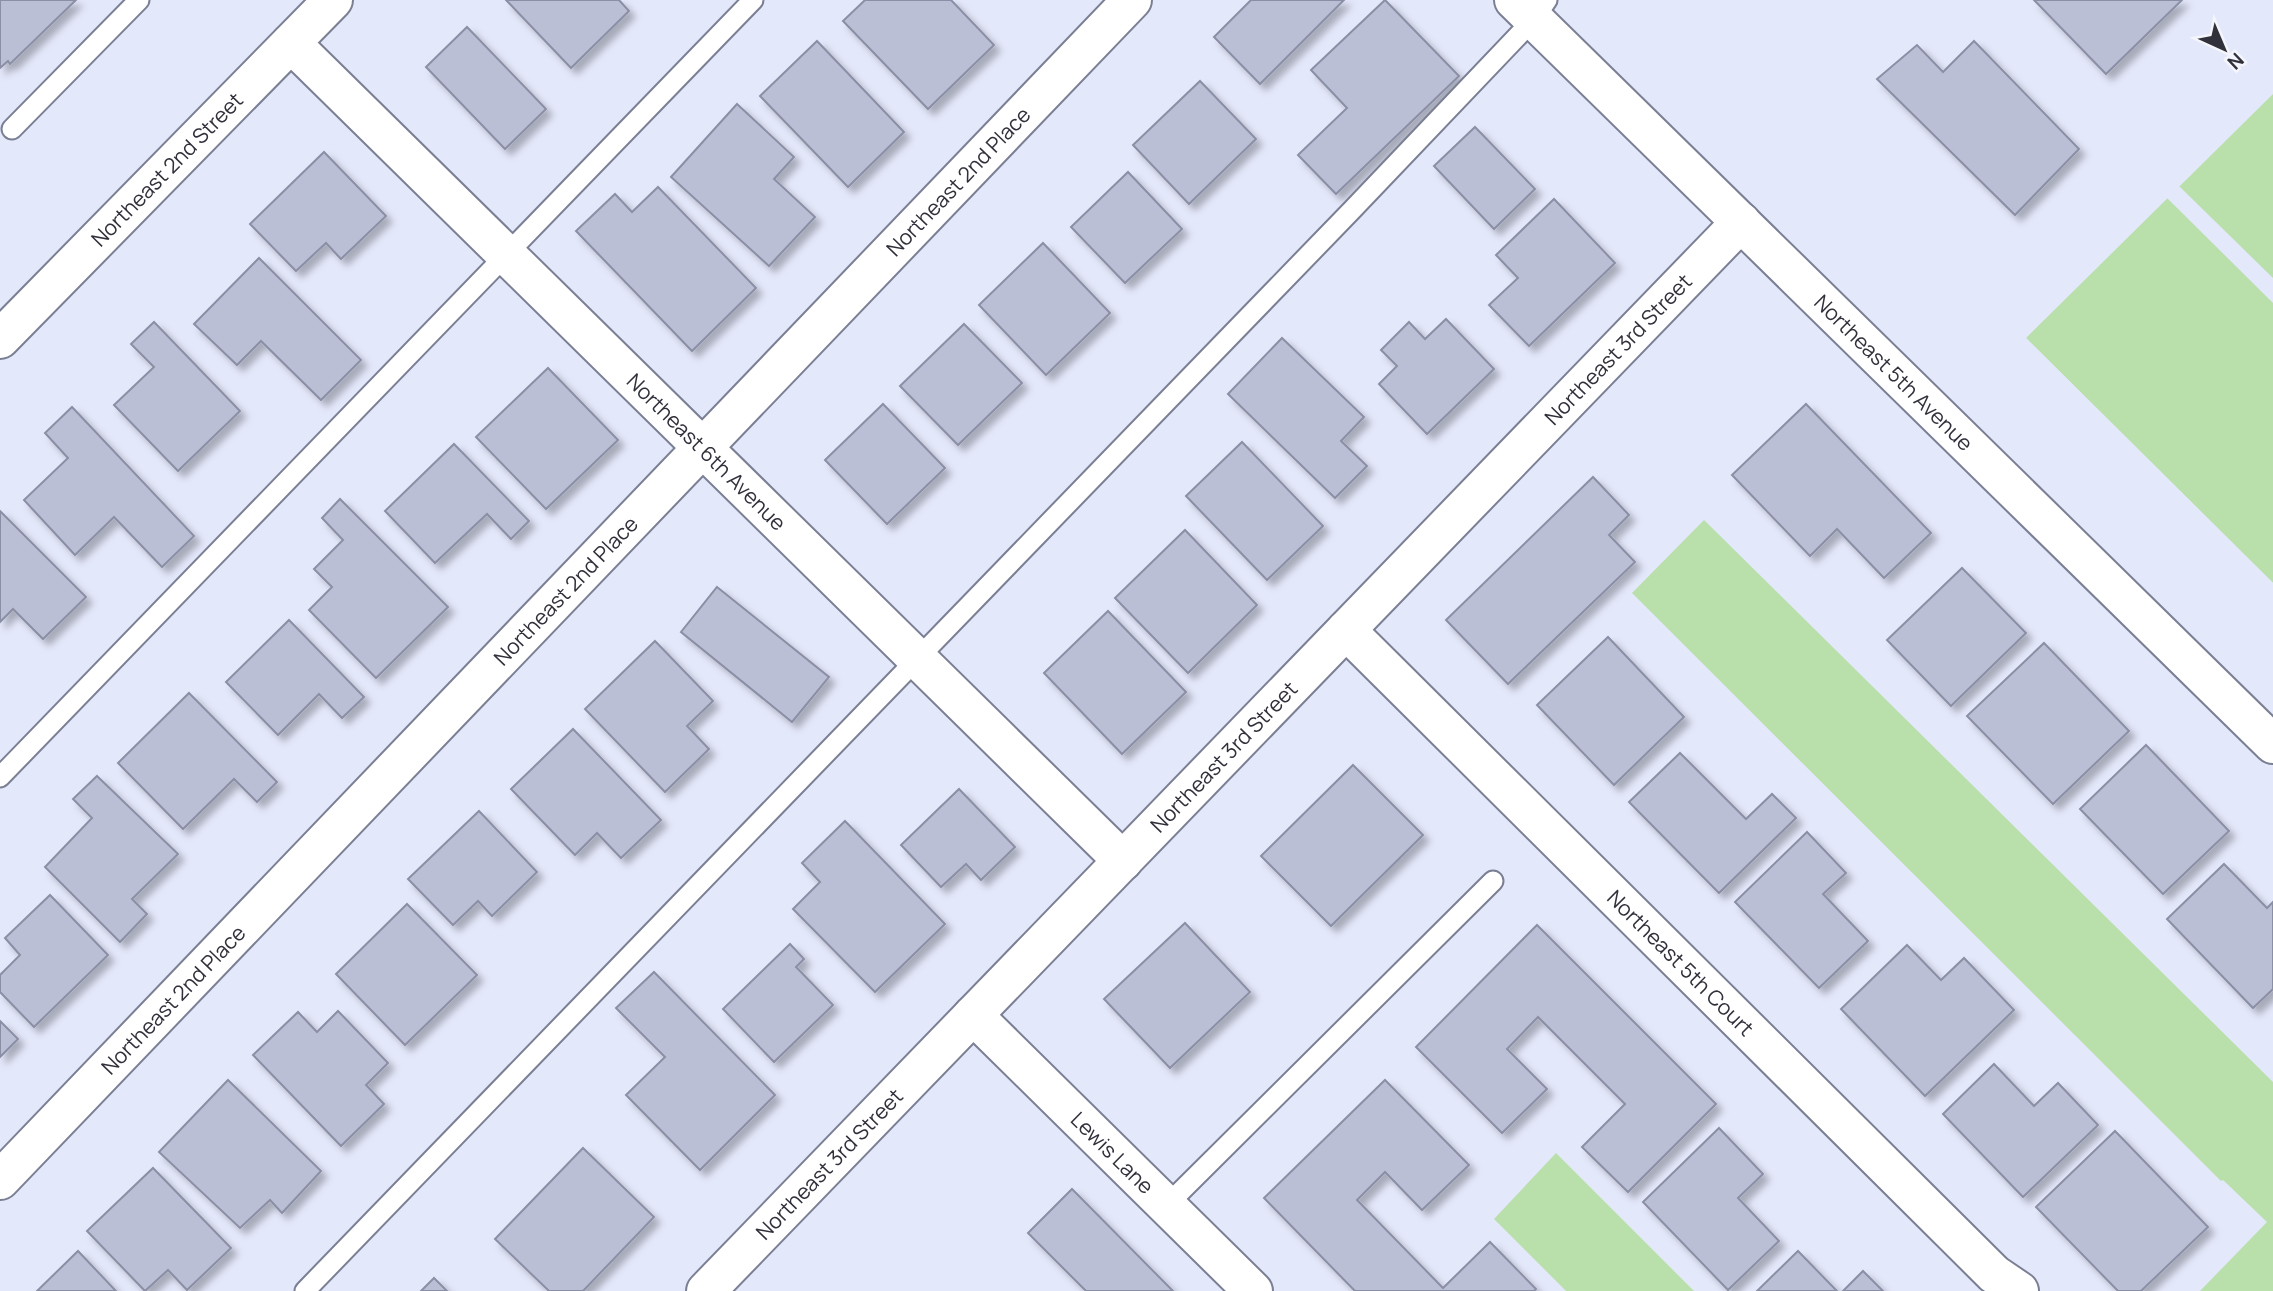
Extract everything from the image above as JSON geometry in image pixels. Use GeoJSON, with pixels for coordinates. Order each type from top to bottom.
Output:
{"type":"FeatureCollection","features":[{"type":"Feature","properties":{"kind":"street","name":"Northeast 2nd Street"},"geometry":{"type":"LineString","coordinates":[[0,339],[333,0]]}},
{"type":"Feature","properties":{"kind":"street","name":"Northeast 2nd Place"},"geometry":{"type":"LineString","coordinates":[[0,1180],[1132,0]]}},
{"type":"Feature","properties":{"kind":"street","name":"Northeast 5th Avenue"},"geometry":{"type":"LineString","coordinates":[[1531,6],[1741,222],[2273,744]]}},
{"type":"Feature","properties":{"kind":"street","name":"Northeast 6th Avenue"},"geometry":{"type":"LineString","coordinates":[[291,43],[1123,861]]}},
{"type":"Feature","properties":{"kind":"street","name":"Northeast 3rd Street"},"geometry":{"type":"LineString","coordinates":[[706,1291],[1741,222]]}},
{"type":"Feature","properties":{"kind":"street","name":"Northeast 5th Court"},"geometry":{"type":"LineString","coordinates":[[1346,630],[1994,1274],[2020,1291]]}},
{"type":"Feature","properties":{"kind":"street","name":"Lewis Lane"},"geometry":{"type":"LineString","coordinates":[[973,1015],[1252,1291]]}},
{"type":"Feature","properties":{"kind":"lane"},"geometry":{"type":"LineString","coordinates":[[12,129],[139,0]]}},
{"type":"Feature","properties":{"kind":"lane"},"geometry":{"type":"LineString","coordinates":[[0,778],[753,0]]}},
{"type":"Feature","properties":{"kind":"lane"},"geometry":{"type":"LineString","coordinates":[[305,1291],[1352,210],[1531,6]]}},
{"type":"Feature","properties":{"kind":"lane"},"geometry":{"type":"LineString","coordinates":[[1166,1206],[1493,881]]}},
{"type":"Feature","properties":{"kind":"shaded area"},"geometry":{"type":"Polygon","coordinates":[[[2273,94],[2273,583],[2026,338],[2273,94]]]}},
{"type":"Feature","properties":{"kind":"shaded area"},"geometry":{"type":"Polygon","coordinates":[[[1704,520],[2273,1082],[2273,1291],[2200,1291],[2267,1222],[2221,1181],[1632,593],[1704,520]]]}},
{"type":"Feature","properties":{"kind":"shaded area"},"geometry":{"type":"Polygon","coordinates":[[[1556,1153],[1694,1291],[1566,1291],[1494,1219],[1556,1153]]]}},
{"type":"Feature","properties":{"kind":"pier"},"geometry":{"type":"Polygon","coordinates":[[[2179,186],[2273,278],[2273,303],[2167,198],[2179,186]]]}},
{"type":"Feature","properties":{"kind":"pier"},"geometry":{"type":"Polygon","coordinates":[[[2026,338],[2273,583],[2273,586],[2024,340],[2026,338]]]}},
{"type":"Feature","properties":{"kind":"building"},"geometry":{"type":"Polygon","coordinates":[[[0,0],[76,0],[10,64],[8,61],[0,68],[0,0]]]}},
{"type":"Feature","properties":{"kind":"building"},"geometry":{"type":"Polygon","coordinates":[[[506,0],[619,0],[629,11],[571,68],[506,0]]]}},
{"type":"Feature","properties":{"kind":"building"},"geometry":{"type":"Polygon","coordinates":[[[865,0],[951,0],[994,45],[928,109],[843,21],[865,0]]]}},
{"type":"Feature","properties":{"kind":"building"},"geometry":{"type":"Polygon","coordinates":[[[1251,0],[1344,0],[1260,84],[1214,37],[1251,0]]]}},
{"type":"Feature","properties":{"kind":"building"},"geometry":{"type":"Polygon","coordinates":[[[1385,0],[1459,76],[1336,194],[1298,155],[1347,108],[1311,70],[1385,0]]]}},
{"type":"Feature","properties":{"kind":"building"},"geometry":{"type":"Polygon","coordinates":[[[2034,0],[2182,0],[2106,74],[2034,0]]]}},
{"type":"Feature","properties":{"kind":"building"},"geometry":{"type":"Polygon","coordinates":[[[467,27],[546,109],[505,149],[426,67],[467,27]]]}},
{"type":"Feature","properties":{"kind":"building"},"geometry":{"type":"Polygon","coordinates":[[[817,41],[904,132],[848,187],[760,96],[817,41]]]}},
{"type":"Feature","properties":{"kind":"building"},"geometry":{"type":"Polygon","coordinates":[[[1974,41],[2079,149],[2015,215],[1877,79],[1917,45],[1943,72],[1974,41]]]}},
{"type":"Feature","properties":{"kind":"building"},"geometry":{"type":"Polygon","coordinates":[[[1200,81],[1256,139],[1189,204],[1133,145],[1200,81]]]}},
{"type":"Feature","properties":{"kind":"building"},"geometry":{"type":"Polygon","coordinates":[[[737,104],[794,157],[774,179],[815,217],[769,266],[671,177],[737,104]]]}},
{"type":"Feature","properties":{"kind":"building"},"geometry":{"type":"Polygon","coordinates":[[[1475,127],[1535,189],[1494,229],[1434,166],[1475,127]]]}},
{"type":"Feature","properties":{"kind":"building"},"geometry":{"type":"Polygon","coordinates":[[[324,152],[386,216],[341,259],[326,243],[296,271],[250,224],[324,152]]]}},
{"type":"Feature","properties":{"kind":"building"},"geometry":{"type":"Polygon","coordinates":[[[1128,172],[1182,229],[1125,283],[1071,227],[1128,172]]]}},
{"type":"Feature","properties":{"kind":"building"},"geometry":{"type":"Polygon","coordinates":[[[658,187],[756,288],[692,351],[576,231],[615,194],[632,212],[658,187]]]}},
{"type":"Feature","properties":{"kind":"building"},"geometry":{"type":"Polygon","coordinates":[[[1554,199],[1615,263],[1529,346],[1489,305],[1518,278],[1496,255],[1554,199]]]}},
{"type":"Feature","properties":{"kind":"building"},"geometry":{"type":"Polygon","coordinates":[[[1043,243],[1110,313],[1046,375],[979,305],[1043,243]]]}},
{"type":"Feature","properties":{"kind":"building"},"geometry":{"type":"Polygon","coordinates":[[[259,258],[361,360],[321,400],[261,341],[237,365],[194,324],[259,258]]]}},
{"type":"Feature","properties":{"kind":"building"},"geometry":{"type":"Polygon","coordinates":[[[1446,319],[1494,369],[1427,434],[1379,384],[1397,366],[1381,350],[1409,322],[1425,339],[1446,319]]]}},
{"type":"Feature","properties":{"kind":"building"},"geometry":{"type":"Polygon","coordinates":[[[154,322],[240,411],[178,471],[114,405],[154,367],[131,344],[154,322]]]}},
{"type":"Feature","properties":{"kind":"building"},"geometry":{"type":"Polygon","coordinates":[[[964,324],[1022,383],[958,445],[900,386],[964,324]]]}},
{"type":"Feature","properties":{"kind":"building"},"geometry":{"type":"Polygon","coordinates":[[[1282,338],[1364,417],[1341,441],[1367,466],[1335,498],[1228,394],[1282,338]]]}},
{"type":"Feature","properties":{"kind":"building"},"geometry":{"type":"Polygon","coordinates":[[[548,368],[618,440],[546,509],[476,437],[548,368]]]}},
{"type":"Feature","properties":{"kind":"building"},"geometry":{"type":"Polygon","coordinates":[[[883,404],[945,468],[887,524],[825,460],[883,404]]]}},
{"type":"Feature","properties":{"kind":"building"},"geometry":{"type":"Polygon","coordinates":[[[1806,404],[1931,533],[1884,578],[1837,529],[1810,556],[1732,475],[1806,404]]]}},
{"type":"Feature","properties":{"kind":"building"},"geometry":{"type":"Polygon","coordinates":[[[72,407],[194,536],[162,567],[114,517],[75,555],[24,500],[68,458],[45,433],[72,407]]]}},
{"type":"Feature","properties":{"kind":"building"},"geometry":{"type":"Polygon","coordinates":[[[1242,442],[1323,526],[1267,580],[1186,496],[1242,442]]]}},
{"type":"Feature","properties":{"kind":"building"},"geometry":{"type":"Polygon","coordinates":[[[454,444],[529,521],[511,539],[487,514],[435,563],[385,511],[454,444]]]}},
{"type":"Feature","properties":{"kind":"building"},"geometry":{"type":"Polygon","coordinates":[[[1593,477],[1629,515],[1609,535],[1635,562],[1508,684],[1446,620],[1593,477]]]}},
{"type":"Feature","properties":{"kind":"building"},"geometry":{"type":"Polygon","coordinates":[[[340,499],[448,607],[376,678],[309,610],[332,587],[314,569],[343,540],[322,518],[340,499]]]}},
{"type":"Feature","properties":{"kind":"building"},"geometry":{"type":"Polygon","coordinates":[[[0,511],[86,597],[43,639],[13,609],[0,622],[0,511]]]}},
{"type":"Feature","properties":{"kind":"building"},"geometry":{"type":"Polygon","coordinates":[[[1185,530],[1257,605],[1188,673],[1115,598],[1185,530]]]}},
{"type":"Feature","properties":{"kind":"building"},"geometry":{"type":"Polygon","coordinates":[[[1962,568],[2026,633],[1951,706],[1887,640],[1962,568]]]}},
{"type":"Feature","properties":{"kind":"building"},"geometry":{"type":"Polygon","coordinates":[[[717,587],[829,677],[792,722],[681,632],[717,587]]]}},
{"type":"Feature","properties":{"kind":"building"},"geometry":{"type":"Polygon","coordinates":[[[1108,611],[1186,692],[1122,754],[1044,673],[1108,611]]]}},
{"type":"Feature","properties":{"kind":"building"},"geometry":{"type":"Polygon","coordinates":[[[289,620],[364,697],[342,718],[319,694],[278,735],[226,682],[289,620]]]}},
{"type":"Feature","properties":{"kind":"building"},"geometry":{"type":"Polygon","coordinates":[[[1608,637],[1684,717],[1614,785],[1537,705],[1608,637]]]}},
{"type":"Feature","properties":{"kind":"building"},"geometry":{"type":"Polygon","coordinates":[[[655,641],[713,701],[687,726],[709,749],[665,792],[585,709],[655,641]]]}},
{"type":"Feature","properties":{"kind":"building"},"geometry":{"type":"Polygon","coordinates":[[[2044,643],[2129,731],[2053,804],[1967,716],[2044,643]]]}},
{"type":"Feature","properties":{"kind":"building"},"geometry":{"type":"Polygon","coordinates":[[[189,693],[277,782],[257,802],[234,779],[183,829],[118,763],[189,693]]]}},
{"type":"Feature","properties":{"kind":"building"},"geometry":{"type":"Polygon","coordinates":[[[573,729],[661,820],[621,858],[597,833],[575,855],[511,789],[573,729]]]}},
{"type":"Feature","properties":{"kind":"building"},"geometry":{"type":"Polygon","coordinates":[[[2146,745],[2229,831],[2163,894],[2080,809],[2146,745]]]}},
{"type":"Feature","properties":{"kind":"building"},"geometry":{"type":"Polygon","coordinates":[[[1680,753],[1746,819],[1772,794],[1796,818],[1719,893],[1629,802],[1680,753]]]}},
{"type":"Feature","properties":{"kind":"building"},"geometry":{"type":"Polygon","coordinates":[[[1353,765],[1423,835],[1331,926],[1261,856],[1353,765]]]}},
{"type":"Feature","properties":{"kind":"building"},"geometry":{"type":"Polygon","coordinates":[[[97,776],[178,854],[132,899],[147,914],[120,942],[45,867],[92,818],[73,799],[97,776]]]}},
{"type":"Feature","properties":{"kind":"building"},"geometry":{"type":"Polygon","coordinates":[[[959,789],[1015,847],[981,880],[966,864],[941,887],[901,845],[959,789]]]}},
{"type":"Feature","properties":{"kind":"building"},"geometry":{"type":"Polygon","coordinates":[[[479,811],[537,872],[492,916],[478,901],[453,925],[408,879],[479,811]]]}},
{"type":"Feature","properties":{"kind":"building"},"geometry":{"type":"Polygon","coordinates":[[[845,821],[945,924],[875,992],[793,909],[820,882],[802,863],[845,821]]]}},
{"type":"Feature","properties":{"kind":"building"},"geometry":{"type":"Polygon","coordinates":[[[1807,832],[1846,873],[1823,894],[1868,941],[1819,988],[1735,902],[1807,832]]]}},
{"type":"Feature","properties":{"kind":"building"},"geometry":{"type":"Polygon","coordinates":[[[2224,864],[2267,908],[2273,902],[2273,989],[2253,1008],[2167,919],[2224,864]]]}},
{"type":"Feature","properties":{"kind":"building"},"geometry":{"type":"Polygon","coordinates":[[[50,895],[108,955],[34,1027],[0,992],[0,975],[20,955],[5,938],[50,895]]]}},
{"type":"Feature","properties":{"kind":"building"},"geometry":{"type":"Polygon","coordinates":[[[407,904],[477,975],[405,1045],[336,974],[407,904]]]}},
{"type":"Feature","properties":{"kind":"building"},"geometry":{"type":"Polygon","coordinates":[[[1185,923],[1250,992],[1170,1068],[1104,999],[1185,923]]]}},
{"type":"Feature","properties":{"kind":"building"},"geometry":{"type":"Polygon","coordinates":[[[1537,925],[1716,1104],[1628,1192],[1582,1147],[1625,1104],[1538,1017],[1507,1049],[1547,1089],[1502,1133],[1416,1047],[1537,925]]]}},
{"type":"Feature","properties":{"kind":"building"},"geometry":{"type":"Polygon","coordinates":[[[790,944],[804,959],[796,967],[833,1005],[774,1062],[723,1009],[790,944]]]}},
{"type":"Feature","properties":{"kind":"building"},"geometry":{"type":"Polygon","coordinates":[[[1907,945],[1941,980],[1964,958],[2014,1010],[1925,1096],[1841,1009],[1907,945]]]}},
{"type":"Feature","properties":{"kind":"building"},"geometry":{"type":"Polygon","coordinates":[[[654,972],[775,1095],[700,1170],[626,1095],[665,1057],[616,1008],[654,972]]]}},
{"type":"Feature","properties":{"kind":"building"},"geometry":{"type":"Polygon","coordinates":[[[338,1011],[388,1063],[366,1085],[384,1104],[341,1146],[253,1055],[298,1012],[317,1032],[338,1011]]]}},
{"type":"Feature","properties":{"kind":"building"},"geometry":{"type":"Polygon","coordinates":[[[0,1021],[18,1039],[0,1057],[0,1021]]]}},
{"type":"Feature","properties":{"kind":"building"},"geometry":{"type":"Polygon","coordinates":[[[1994,1064],[2034,1106],[2058,1083],[2098,1125],[2023,1197],[1943,1114],[1994,1064]]]}},
{"type":"Feature","properties":{"kind":"building"},"geometry":{"type":"Polygon","coordinates":[[[228,1080],[321,1171],[282,1213],[270,1200],[240,1228],[159,1152],[228,1080]]]}},
{"type":"Feature","properties":{"kind":"building"},"geometry":{"type":"Polygon","coordinates":[[[1385,1080],[1469,1165],[1422,1210],[1385,1172],[1357,1200],[1443,1288],[1490,1242],[1536,1289],[1534,1291],[1355,1291],[1264,1198],[1385,1080]]]}},
{"type":"Feature","properties":{"kind":"building"},"geometry":{"type":"Polygon","coordinates":[[[1719,1128],[1763,1174],[1738,1198],[1779,1241],[1728,1290],[1643,1202],[1719,1128]]]}},
{"type":"Feature","properties":{"kind":"building"},"geometry":{"type":"Polygon","coordinates":[[[2115,1131],[2208,1227],[2141,1291],[2118,1291],[2036,1207],[2115,1131]]]}},
{"type":"Feature","properties":{"kind":"building"},"geometry":{"type":"Polygon","coordinates":[[[583,1148],[654,1217],[583,1291],[549,1291],[495,1239],[583,1148]]]}},
{"type":"Feature","properties":{"kind":"building"},"geometry":{"type":"Polygon","coordinates":[[[153,1168],[231,1248],[187,1290],[168,1270],[145,1291],[87,1231],[153,1168]]]}},
{"type":"Feature","properties":{"kind":"building"},"geometry":{"type":"Polygon","coordinates":[[[1072,1189],[1173,1291],[1086,1291],[1028,1233],[1072,1189]]]}},
{"type":"Feature","properties":{"kind":"building"},"geometry":{"type":"Polygon","coordinates":[[[78,1251],[116,1291],[37,1291],[78,1251]]]}},
{"type":"Feature","properties":{"kind":"building"},"geometry":{"type":"Polygon","coordinates":[[[1798,1251],[1837,1291],[1757,1291],[1798,1251]]]}},
{"type":"Feature","properties":{"kind":"building"},"geometry":{"type":"Polygon","coordinates":[[[1863,1271],[1883,1291],[1843,1291],[1863,1271]]]}},
{"type":"Feature","properties":{"kind":"building"},"geometry":{"type":"Polygon","coordinates":[[[434,1278],[447,1291],[421,1291],[434,1278]]]}}]}
